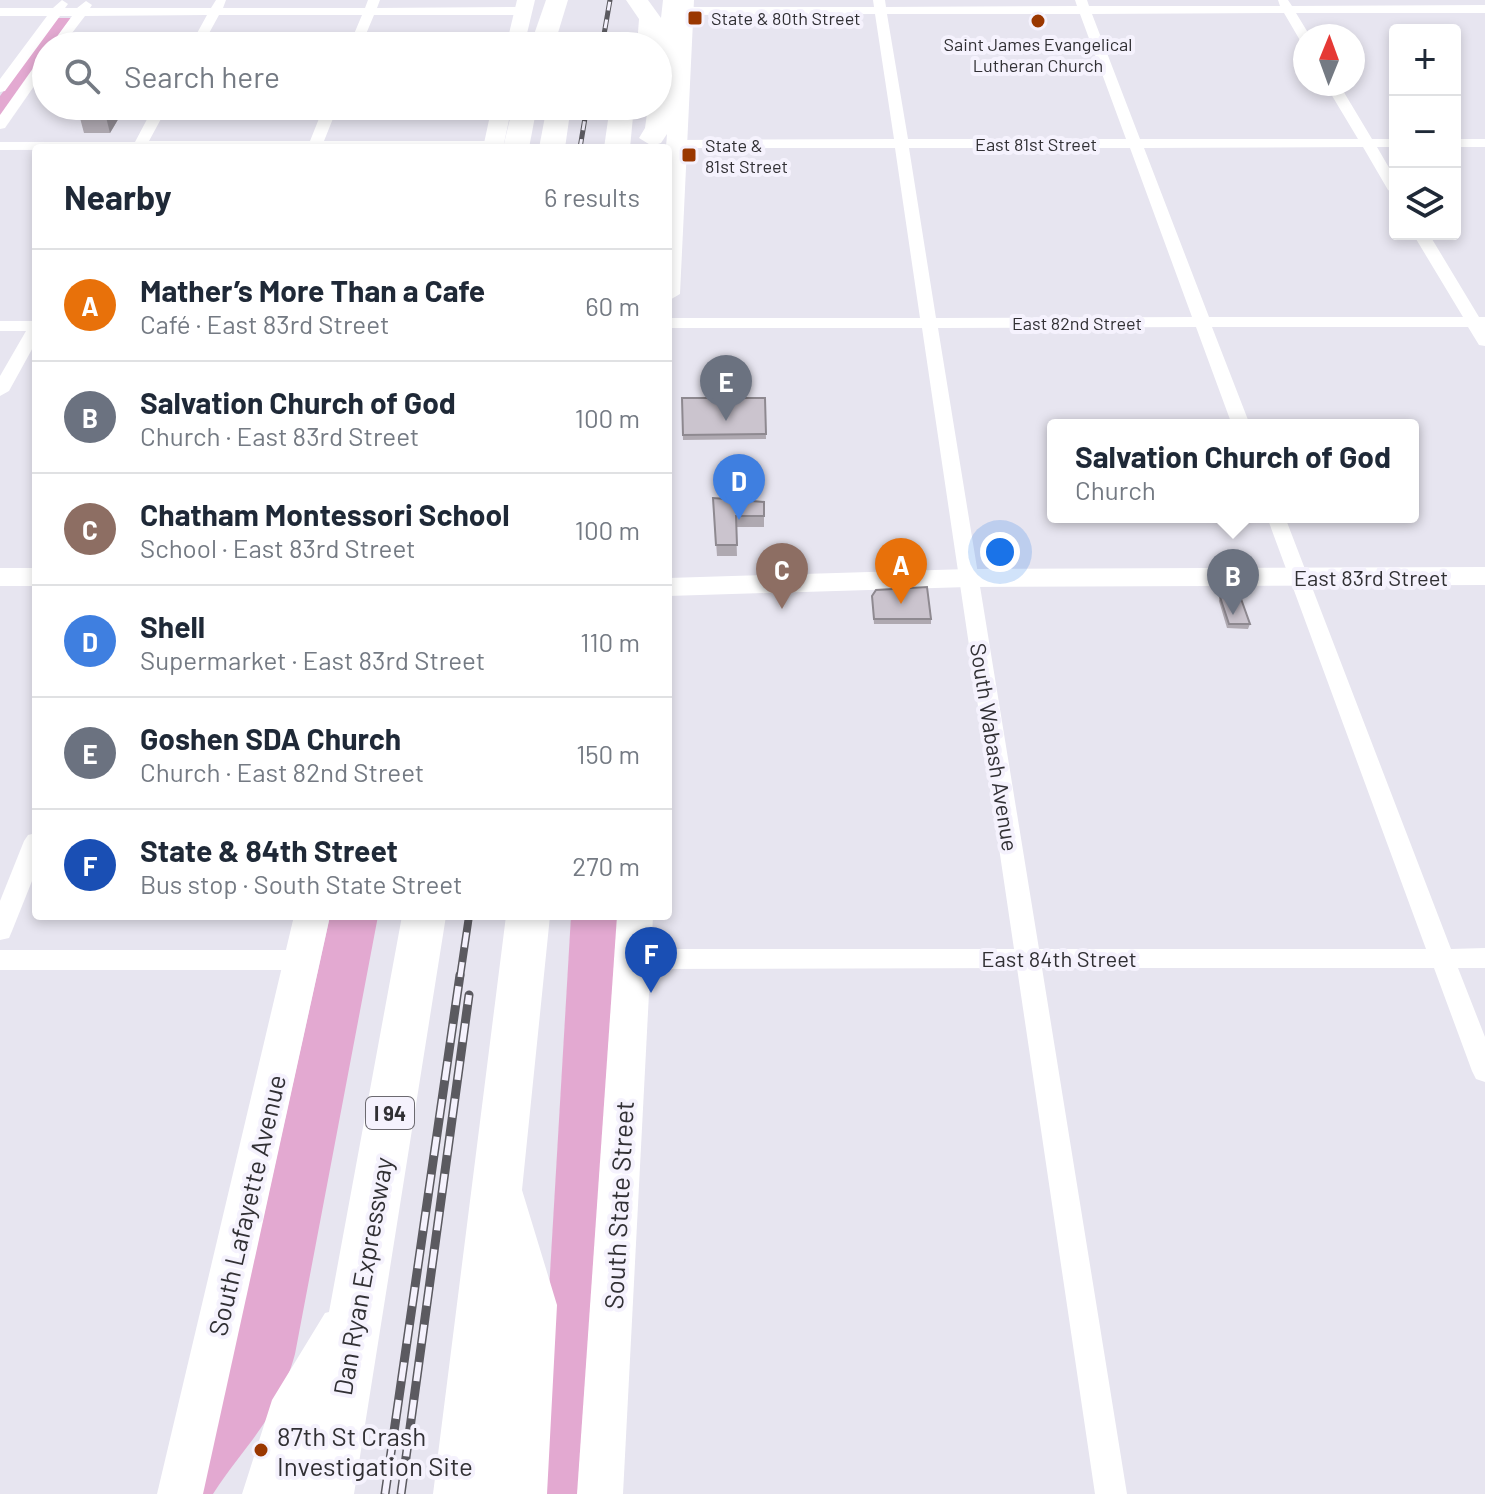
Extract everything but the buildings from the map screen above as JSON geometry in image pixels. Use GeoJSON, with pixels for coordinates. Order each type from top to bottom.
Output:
{"type":"FeatureCollection","features":[{"type":"Feature","properties":{"kind":"highway"},"geometry":{"type":"LineString","coordinates":[[547,32],[557,0]]}},
{"type":"Feature","properties":{"kind":"highway"},"geometry":{"type":"LineString","coordinates":[[630,32],[635,0]]}},
{"type":"Feature","properties":{"kind":"highway"},"geometry":{"type":"LineString","coordinates":[[635,0],[650,19],[650,32]]}},
{"type":"Feature","properties":{"kind":"highway"},"geometry":{"type":"LineString","coordinates":[[530,4],[532,32]]}},
{"type":"Feature","properties":{"kind":"highway"},"geometry":{"type":"LineString","coordinates":[[672,53],[681,4]]}},
{"type":"Feature","properties":{"kind":"highway"},"geometry":{"type":"LineString","coordinates":[[509,144],[519,120]]}},
{"type":"Feature","properties":{"kind":"highway"},"geometry":{"type":"LineString","coordinates":[[553,144],[557,120]]}},
{"type":"Feature","properties":{"kind":"highway"},"geometry":{"type":"LineString","coordinates":[[617,144],[620,120]]}},
{"type":"Feature","properties":{"kind":"highway"},"geometry":{"type":"LineString","coordinates":[[648,120],[648,128],[660,144]]}},
{"type":"Feature","properties":{"kind":"highway"},"geometry":{"type":"LineString","coordinates":[[659,120],[660,144]]}},
{"type":"Feature","properties":{"kind":"highway","name":"Dan Ryan Expressway"},"geometry":{"type":"LineString","coordinates":[[325,1494],[423,920]]}},
{"type":"Feature","properties":{"kind":"highway"},"geometry":{"type":"LineString","coordinates":[[462,1494],[528,920]]}},
{"type":"Feature","properties":{"kind":"highway"},"geometry":{"type":"LineString","coordinates":[[497,1182],[530,1305],[518,1494]]}},
{"type":"Feature","properties":{"kind":"highway"},"geometry":{"type":"LineString","coordinates":[[271,1494],[292,1419],[356,1310]]}},
{"type":"Feature","properties":{"kind":"main road"},"geometry":{"type":"LineString","coordinates":[[520,32],[530,4]]}},
{"type":"Feature","properties":{"kind":"main road"},"geometry":{"type":"LineString","coordinates":[[504,120],[508,144]]}},
{"type":"Feature","properties":{"kind":"main road","name":"East 83rd Street"},"geometry":{"type":"LineString","coordinates":[[672,566],[968,578]]}},
{"type":"Feature","properties":{"kind":"main road","name":"East 83rd Street"},"geometry":{"type":"LineString","coordinates":[[672,587],[968,578],[1485,576]]}},
{"type":"Feature","properties":{"kind":"main road"},"geometry":{"type":"LineString","coordinates":[[0,577],[32,577]]}},
{"type":"Feature","properties":{"kind":"main road","name":"South Lafayette Avenue"},"geometry":{"type":"LineString","coordinates":[[180,1494],[311,920]]}},
{"type":"Feature","properties":{"kind":"main road","name":"South State Street"},"geometry":{"type":"LineString","coordinates":[[600,1494],[635,920]]}},
{"type":"Feature","properties":{"kind":"street"},"geometry":{"type":"LineString","coordinates":[[41,32],[65,0]]}},
{"type":"Feature","properties":{"kind":"street"},"geometry":{"type":"LineString","coordinates":[[66,32],[89,0]]}},
{"type":"Feature","properties":{"kind":"street"},"geometry":{"type":"LineString","coordinates":[[0,12],[218,6],[530,4]]}},
{"type":"Feature","properties":{"kind":"street"},"geometry":{"type":"LineString","coordinates":[[681,4],[1285,5],[1485,9]]}},
{"type":"Feature","properties":{"kind":"street","name":"South Wabash Avenue"},"geometry":{"type":"LineString","coordinates":[[879,5],[1111,1494]]}},
{"type":"Feature","properties":{"kind":"street"},"geometry":{"type":"LineString","coordinates":[[1083,5],[1239,419]]}},
{"type":"Feature","properties":{"kind":"street"},"geometry":{"type":"LineString","coordinates":[[1285,5],[1296,24]]}},
{"type":"Feature","properties":{"kind":"street"},"geometry":{"type":"LineString","coordinates":[[204,32],[218,6]]}},
{"type":"Feature","properties":{"kind":"street"},"geometry":{"type":"LineString","coordinates":[[361,32],[372,6]]}},
{"type":"Feature","properties":{"kind":"street"},"geometry":{"type":"LineString","coordinates":[[0,88],[32,45]]}},
{"type":"Feature","properties":{"kind":"street"},"geometry":{"type":"LineString","coordinates":[[0,125],[32,80]]}},
{"type":"Feature","properties":{"kind":"street"},"geometry":{"type":"LineString","coordinates":[[1339,96],[1389,180]]}},
{"type":"Feature","properties":{"kind":"street"},"geometry":{"type":"LineString","coordinates":[[140,144],[153,120]]}},
{"type":"Feature","properties":{"kind":"street"},"geometry":{"type":"LineString","coordinates":[[316,144],[326,120]]}},
{"type":"Feature","properties":{"kind":"street","name":"East 81st Street"},"geometry":{"type":"LineString","coordinates":[[660,144],[1389,143]]}},
{"type":"Feature","properties":{"kind":"street"},"geometry":{"type":"LineString","coordinates":[[1461,143],[1485,143]]}},
{"type":"Feature","properties":{"kind":"street"},"geometry":{"type":"LineString","coordinates":[[0,146],[32,146]]}},
{"type":"Feature","properties":{"kind":"street"},"geometry":{"type":"LineString","coordinates":[[1425,240],[1479,322],[1485,341]]}},
{"type":"Feature","properties":{"kind":"street","name":"East 82nd Street"},"geometry":{"type":"LineString","coordinates":[[672,323],[1479,322]]}},
{"type":"Feature","properties":{"kind":"street"},"geometry":{"type":"LineString","coordinates":[[0,326],[32,327]]}},
{"type":"Feature","properties":{"kind":"street"},"geometry":{"type":"LineString","coordinates":[[0,391],[32,334]]}},
{"type":"Feature","properties":{"kind":"street"},"geometry":{"type":"LineString","coordinates":[[1278,523],[1485,1071]]}},
{"type":"Feature","properties":{"kind":"street"},"geometry":{"type":"LineString","coordinates":[[0,931],[32,851]]}},
{"type":"Feature","properties":{"kind":"street","name":"East 84th Street"},"geometry":{"type":"LineString","coordinates":[[632,959],[1485,958]]}},
{"type":"Feature","properties":{"kind":"street"},"geometry":{"type":"LineString","coordinates":[[0,960],[302,960]]}},
{"type":"Feature","properties":{"kind":"shaded area"},"geometry":{"type":"Polygon","coordinates":[[[57,18],[71,18],[61,32],[47,32],[57,18]]]}},
{"type":"Feature","properties":{"kind":"shaded area"},"geometry":{"type":"Polygon","coordinates":[[[32,52],[32,71],[0,116],[0,96],[32,52]]]}},
{"type":"Feature","properties":{"kind":"shaded area"},"geometry":{"type":"Polygon","coordinates":[[[329,920],[377,920],[295,1354],[270,1414],[213,1494],[202,1494],[329,920]]]}},
{"type":"Feature","properties":{"kind":"shaded area"},"geometry":{"type":"Polygon","coordinates":[[[571,920],[620,920],[583,1494],[537,1494],[571,920]]]}},
{"type":"Feature","properties":{"kind":"railway"},"geometry":{"type":"LineString","coordinates":[[604,32],[610,0]]}},
{"type":"Feature","properties":{"kind":"railway"},"geometry":{"type":"LineString","coordinates":[[581,144],[585,120]]}},
{"type":"Feature","properties":{"kind":"railway"},"geometry":{"type":"LineString","coordinates":[[460,977],[468,920]]}},
{"type":"Feature","properties":{"kind":"railway"},"geometry":{"type":"LineString","coordinates":[[385,1494],[460,975]]}},
{"type":"Feature","properties":{"kind":"railway"},"geometry":{"type":"LineString","coordinates":[[401,1494],[469,995]]}},
{"type":"Feature","properties":{"kind":"place","name":"State & 80th Street"},"geometry":{"type":"Point","coordinates":[695,18]}},
{"type":"Feature","properties":{"kind":"place","name":"Saint James Evangelical Lutheran Church"},"geometry":{"type":"Point","coordinates":[1038,21]}},
{"type":"Feature","properties":{"kind":"place","name":"State & 81st Street"},"geometry":{"type":"Point","coordinates":[689,155]}},
{"type":"Feature","properties":{"kind":"place","name":"Goshen SDA Church"},"geometry":{"type":"Point","coordinates":[726,421]}},
{"type":"Feature","properties":{"kind":"place","name":"Shell"},"geometry":{"type":"Point","coordinates":[739,520]}},
{"type":"Feature","properties":{"kind":"place","name":"Mather’s More Than a Cafe"},"geometry":{"type":"Point","coordinates":[901,604]}},
{"type":"Feature","properties":{"kind":"place","name":"Chatham Montessori School"},"geometry":{"type":"Point","coordinates":[782,609]}},
{"type":"Feature","properties":{"kind":"place","name":"Salvation Church of God"},"geometry":{"type":"Point","coordinates":[1233,615]}},
{"type":"Feature","properties":{"kind":"place","name":"State & 84th Street"},"geometry":{"type":"Point","coordinates":[651,993]}},
{"type":"Feature","properties":{"kind":"place","name":"87th St Crash Investigation Site"},"geometry":{"type":"Point","coordinates":[261,1450]}}]}
